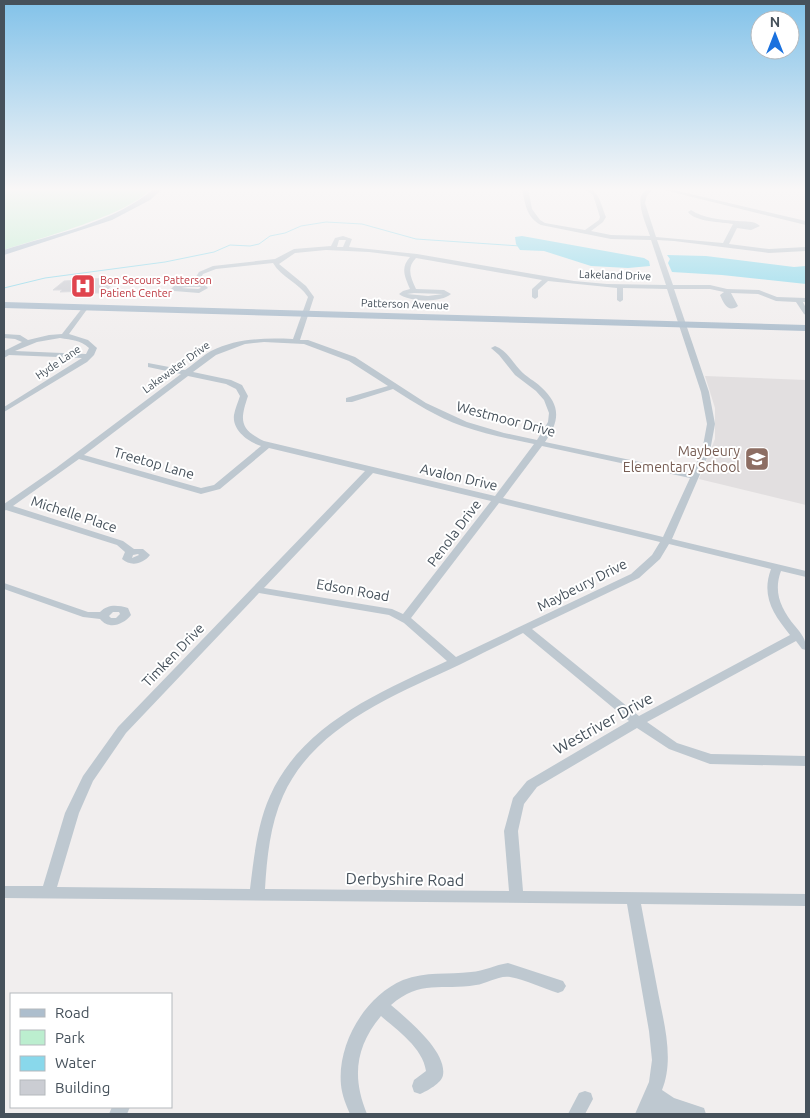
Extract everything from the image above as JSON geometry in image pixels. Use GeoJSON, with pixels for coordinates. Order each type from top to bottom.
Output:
{"type":"FeatureCollection","features":[{"type":"Feature","properties":{"kind":"main road"},"geometry":{"type":"LineString","coordinates":[[4,253],[42,240]]}},
{"type":"Feature","properties":{"kind":"main road","name":"Patterson Avenue"},"geometry":{"type":"LineString","coordinates":[[4,306],[83,310],[806,328]]}},
{"type":"Feature","properties":{"kind":"main road","name":"Patterson Avenue"},"geometry":{"type":"LineString","coordinates":[[4,310],[83,310]]}},
{"type":"Feature","properties":{"kind":"main road","name":"Patterson Avenue"},"geometry":{"type":"LineString","coordinates":[[682,326],[806,332]]}},
{"type":"Feature","properties":{"kind":"street"},"geometry":{"type":"LineString","coordinates":[[333,248],[336,240]]}},
{"type":"Feature","properties":{"kind":"street"},"geometry":{"type":"LineString","coordinates":[[346,248],[349,240]]}},
{"type":"Feature","properties":{"kind":"street","name":"Maybeury Drive"},"geometry":{"type":"LineString","coordinates":[[257,894],[263,839],[268,816],[283,783],[306,752],[323,734],[357,710],[635,576],[649,566],[665,540],[709,442],[710,413],[654,240]]}},
{"type":"Feature","properties":{"kind":"street"},"geometry":{"type":"LineString","coordinates":[[673,240],[769,251],[806,249]]}},
{"type":"Feature","properties":{"kind":"street"},"geometry":{"type":"LineString","coordinates":[[725,246],[728,240]]}},
{"type":"Feature","properties":{"kind":"street","name":"Lakeland Drive"},"geometry":{"type":"LineString","coordinates":[[277,261],[281,256],[291,251],[309,248],[346,248],[484,266],[580,284],[710,287],[728,293],[757,292],[773,299],[806,300]]}},
{"type":"Feature","properties":{"kind":"street"},"geometry":{"type":"LineString","coordinates":[[414,256],[406,265],[405,270],[414,291]]}},
{"type":"Feature","properties":{"kind":"street"},"geometry":{"type":"LineString","coordinates":[[194,285],[201,273],[215,267],[277,261],[276,264],[284,273],[306,288],[310,297],[306,316],[296,341]]}},
{"type":"Feature","properties":{"kind":"street"},"geometry":{"type":"LineString","coordinates":[[535,297],[535,289],[547,278]]}},
{"type":"Feature","properties":{"kind":"street"},"geometry":{"type":"LineString","coordinates":[[620,285],[620,300]]}},
{"type":"Feature","properties":{"kind":"street"},"geometry":{"type":"LineString","coordinates":[[414,291],[444,292],[448,294],[445,297],[435,297],[406,296],[402,294],[414,291]]}},
{"type":"Feature","properties":{"kind":"street"},"geometry":{"type":"LineString","coordinates":[[798,300],[805,310]]}},
{"type":"Feature","properties":{"kind":"street"},"geometry":{"type":"LineString","coordinates":[[5,355],[25,341],[63,337],[83,310]]}},
{"type":"Feature","properties":{"kind":"street"},"geometry":{"type":"LineString","coordinates":[[4,336],[16,337],[25,341]]}},
{"type":"Feature","properties":{"kind":"street","name":"Hyde Lane"},"geometry":{"type":"LineString","coordinates":[[4,410],[88,356],[93,348],[88,342],[63,337]]}},
{"type":"Feature","properties":{"kind":"street","name":"Lakewater Drive"},"geometry":{"type":"LineString","coordinates":[[5,507],[78,456],[213,353],[228,346],[264,340],[296,341]]}},
{"type":"Feature","properties":{"kind":"street","name":"Westmoor Drive"},"geometry":{"type":"LineString","coordinates":[[296,341],[331,350],[352,359],[423,405],[456,421],[484,430],[695,476]]}},
{"type":"Feature","properties":{"kind":"street","name":"Penola Drive"},"geometry":{"type":"LineString","coordinates":[[405,618],[496,500],[552,422],[552,406],[544,394],[518,373],[502,353],[495,348]]}},
{"type":"Feature","properties":{"kind":"street"},"geometry":{"type":"LineString","coordinates":[[5,355],[88,356]]}},
{"type":"Feature","properties":{"kind":"street","name":"Avalon Drive"},"geometry":{"type":"LineString","coordinates":[[151,365],[228,382],[239,387],[244,396],[238,415],[239,426],[251,438],[267,444],[806,574]]}},
{"type":"Feature","properties":{"kind":"street"},"geometry":{"type":"LineString","coordinates":[[350,400],[395,386]]}},
{"type":"Feature","properties":{"kind":"street","name":"Treetop Lane"},"geometry":{"type":"LineString","coordinates":[[78,456],[201,490],[217,487],[267,444]]}},
{"type":"Feature","properties":{"kind":"street","name":"Timken Drive"},"geometry":{"type":"LineString","coordinates":[[48,892],[72,813],[88,779],[104,754],[133,718],[258,590],[371,470]]}},
{"type":"Feature","properties":{"kind":"street","name":"Michelle Place"},"geometry":{"type":"LineString","coordinates":[[5,507],[120,543],[132,552]]}},
{"type":"Feature","properties":{"kind":"street"},"geometry":{"type":"LineString","coordinates":[[777,567],[772,577],[771,592],[776,606],[806,646]]}},
{"type":"Feature","properties":{"kind":"street"},"geometry":{"type":"LineString","coordinates":[[4,586],[87,615],[103,616]]}},
{"type":"Feature","properties":{"kind":"street","name":"Edson Road"},"geometry":{"type":"LineString","coordinates":[[258,590],[392,612],[405,618],[455,662]]}},
{"type":"Feature","properties":{"kind":"street"},"geometry":{"type":"LineString","coordinates":[[525,630],[638,723],[673,746],[703,757],[739,761],[806,762]]}},
{"type":"Feature","properties":{"kind":"street","name":"Westriver Drive"},"geometry":{"type":"LineString","coordinates":[[517,898],[510,831],[515,810],[523,794],[539,778],[752,659],[797,636]]}},
{"type":"Feature","properties":{"kind":"street","name":"Derbyshire Road"},"geometry":{"type":"LineString","coordinates":[[4,892],[633,900],[806,900]]}},
{"type":"Feature","properties":{"kind":"street"},"geometry":{"type":"LineString","coordinates":[[633,900],[657,1032],[660,1060],[649,1103]]}},
{"type":"Feature","properties":{"kind":"street"},"geometry":{"type":"LineString","coordinates":[[358,1114],[349,1082],[351,1058],[368,1020],[379,1005],[398,990],[422,981],[479,978],[500,970],[513,971],[558,986]]}},
{"type":"Feature","properties":{"kind":"street"},"geometry":{"type":"LineString","coordinates":[[379,1005],[418,1038],[433,1061],[435,1074],[420,1086]]}},
{"type":"Feature","properties":{"kind":"street"},"geometry":{"type":"LineString","coordinates":[[576,1114],[585,1099]]}},
{"type":"Feature","properties":{"kind":"street"},"geometry":{"type":"LineString","coordinates":[[649,1103],[663,1114]]}},
{"type":"Feature","properties":{"kind":"street"},"geometry":{"type":"LineString","coordinates":[[649,1103],[670,1105],[698,1114]]}},
{"type":"Feature","properties":{"kind":"shaded area","name":"Maybeury Elementary School"},"geometry":{"type":"Polygon","coordinates":[[[705,376],[806,380],[806,505],[699,479],[715,439],[715,408],[705,376]]]}},
{"type":"Feature","properties":{"kind":"green space"},"geometry":{"type":"Polygon","coordinates":[[[4,240],[35,240],[4,250],[4,240]]]}},
{"type":"Feature","properties":{"kind":"water"},"geometry":{"type":"Polygon","coordinates":[[[515,240],[545,240],[644,258],[649,261],[650,266],[628,268],[591,266],[544,251],[520,250],[515,240]]]}},
{"type":"Feature","properties":{"kind":"water"},"geometry":{"type":"Polygon","coordinates":[[[667,255],[706,256],[794,267],[806,266],[806,284],[672,272],[668,263],[670,259],[667,255]]]}},
{"type":"Feature","properties":{"kind":"building","name":"Bon Secours Patterson Patient Center"},"geometry":{"type":"Polygon","coordinates":[[[116,279],[105,293],[89,293],[91,291],[60,292],[62,290],[53,290],[64,281],[116,279]]]}},
{"type":"Feature","properties":{"kind":"waterway"},"geometry":{"type":"LineString","coordinates":[[4,288],[45,278],[165,262],[214,252],[230,245],[250,246],[259,244],[264,240]]}},
{"type":"Feature","properties":{"kind":"waterway"},"geometry":{"type":"LineString","coordinates":[[433,240],[520,246]]}},
{"type":"Feature","properties":{"kind":"place","name":"Bon Secours Patterson Patient Center"},"geometry":{"type":"Point","coordinates":[83,286]}},
{"type":"Feature","properties":{"kind":"place","name":"Maybeury Elementary School"},"geometry":{"type":"Point","coordinates":[757,459]}}]}
